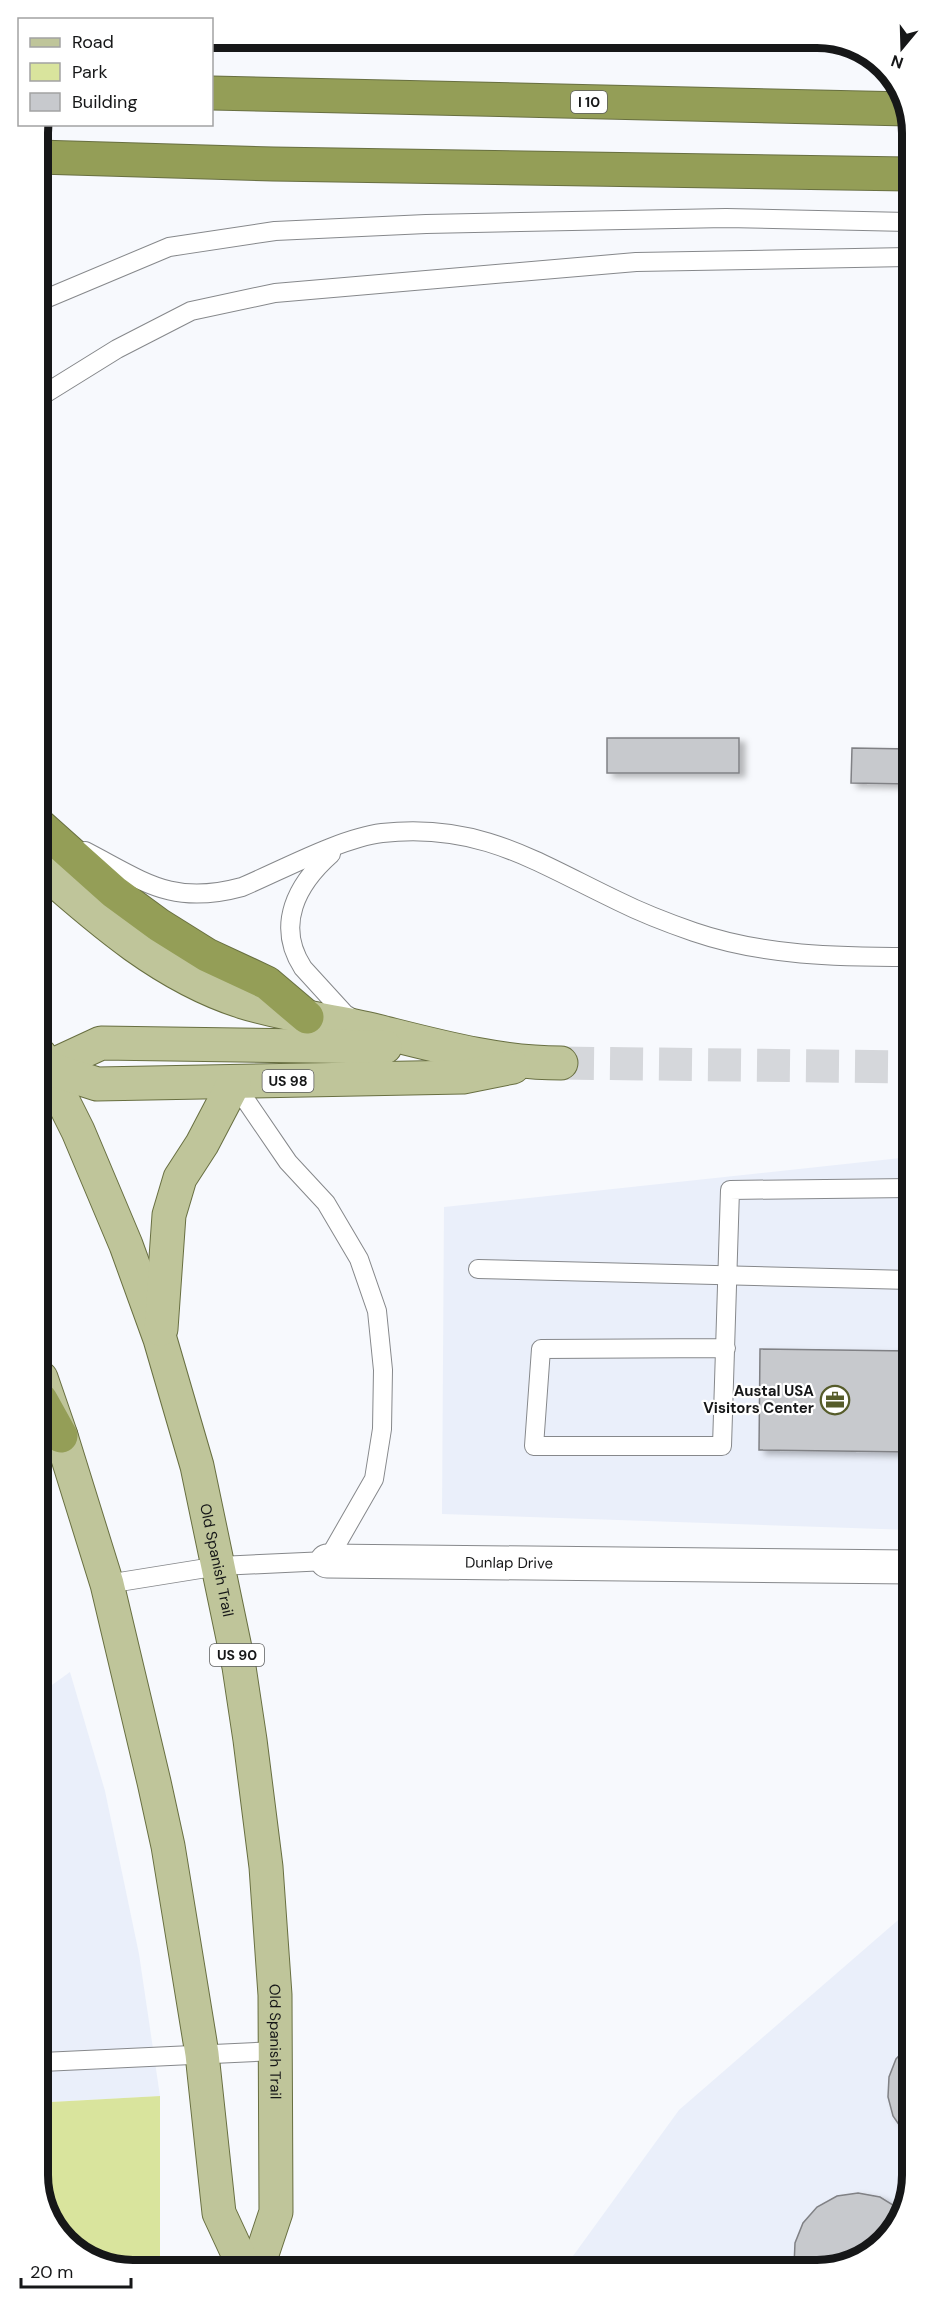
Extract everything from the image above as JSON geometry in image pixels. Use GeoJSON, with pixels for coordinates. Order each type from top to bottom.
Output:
{"type":"FeatureCollection","features":[{"type":"Feature","properties":{"kind":"highway","name":"I 10"},"geometry":{"type":"LineString","coordinates":[[213,93],[898,109]]}},
{"type":"Feature","properties":{"kind":"highway"},"geometry":{"type":"LineString","coordinates":[[48,157],[262,164],[902,174]]}},
{"type":"Feature","properties":{"kind":"highway"},"geometry":{"type":"LineString","coordinates":[[48,833],[114,892],[159,925],[207,955],[267,982],[307,1017]]}},
{"type":"Feature","properties":{"kind":"highway"},"geometry":{"type":"LineString","coordinates":[[48,1413],[61,1436]]}},
{"type":"Feature","properties":{"kind":"main road"},"geometry":{"type":"LineString","coordinates":[[48,874],[142,952],[182,976],[243,1002],[371,1029],[450,1049]]}},
{"type":"Feature","properties":{"kind":"main road"},"geometry":{"type":"LineString","coordinates":[[48,1062],[101,1043],[450,1049]]}},
{"type":"Feature","properties":{"kind":"main road","name":"US 98"},"geometry":{"type":"LineString","coordinates":[[48,1066],[97,1084],[463,1077],[546,1063],[450,1049]]}},
{"type":"Feature","properties":{"kind":"main road","name":"Old Spanish Trail"},"geometry":{"type":"LineString","coordinates":[[48,1075],[78,1131],[126,1245],[160,1339],[197,1466],[239,1667],[258,1794],[272,1933],[276,2051],[276,2212],[260,2260]]}},
{"type":"Feature","properties":{"kind":"main road"},"geometry":{"type":"LineString","coordinates":[[160,1339],[169,1215],[180,1178],[202,1144],[234,1083]]}},
{"type":"Feature","properties":{"kind":"main road"},"geometry":{"type":"LineString","coordinates":[[48,1398],[107,1584],[168,1846],[202,2054],[219,2213],[240,2260]]}},
{"type":"Feature","properties":{"kind":"street","name":"Dunlap Drive"},"geometry":{"type":"LineString","coordinates":[[327,1562],[902,1567]]}},
{"type":"Feature","properties":{"kind":"lane"},"geometry":{"type":"LineString","coordinates":[[48,298],[169,247],[275,231],[426,224],[726,218],[902,222]]}},
{"type":"Feature","properties":{"kind":"lane"},"geometry":{"type":"LineString","coordinates":[[48,392],[117,349],[191,311],[275,293],[636,262],[902,257]]}},
{"type":"Feature","properties":{"kind":"lane"},"geometry":{"type":"LineString","coordinates":[[48,831],[155,887],[184,894],[211,893],[242,887],[340,845],[367,836],[402,832],[435,832],[464,836],[520,853],[642,912],[709,936],[790,953],[819,956],[902,957]]}},
{"type":"Feature","properties":{"kind":"lane"},"geometry":{"type":"LineString","coordinates":[[340,845],[311,872],[303,883],[293,905],[290,933],[298,960],[309,975],[345,1014],[371,1029]]}},
{"type":"Feature","properties":{"kind":"lane"},"geometry":{"type":"LineString","coordinates":[[234,1083],[288,1162],[326,1203],[359,1259],[377,1311],[383,1371],[382,1429],[374,1479],[327,1562]]}},
{"type":"Feature","properties":{"kind":"lane"},"geometry":{"type":"LineString","coordinates":[[726,1348],[541,1349],[534,1446],[722,1446],[726,1348],[730,1190],[902,1188]]}},
{"type":"Feature","properties":{"kind":"lane"},"geometry":{"type":"LineString","coordinates":[[478,1269],[902,1280]]}},
{"type":"Feature","properties":{"kind":"lane","name":"Dunlap Drive"},"geometry":{"type":"LineString","coordinates":[[107,1584],[219,1566],[327,1562]]}},
{"type":"Feature","properties":{"kind":"lane"},"geometry":{"type":"LineString","coordinates":[[48,2062],[276,2051]]}},
{"type":"Feature","properties":{"kind":"shaded area"},"geometry":{"type":"Polygon","coordinates":[[[902,1158],[902,1530],[442,1514],[444,1207],[902,1158]]]}},
{"type":"Feature","properties":{"kind":"shaded area"},"geometry":{"type":"Polygon","coordinates":[[[70,1672],[105,1791],[139,1954],[160,2096],[51,2102],[50,2192],[48,2175],[48,1688],[70,1672]]]}},
{"type":"Feature","properties":{"kind":"shaded area"},"geometry":{"type":"Polygon","coordinates":[[[902,1917],[902,2175],[900,2191],[891,2217],[869,2242],[844,2255],[817,2260],[570,2260],[679,2110],[902,1917]]]}},
{"type":"Feature","properties":{"kind":"green space"},"geometry":{"type":"Polygon","coordinates":[[[160,2096],[160,2260],[128,2260],[91,2249],[73,2235],[59,2217],[50,2192],[51,2102],[160,2096]]]}},
{"type":"Feature","properties":{"kind":"building"},"geometry":{"type":"Polygon","coordinates":[[[607,738],[739,738],[739,773],[607,773],[607,738]]]}},
{"type":"Feature","properties":{"kind":"building"},"geometry":{"type":"Polygon","coordinates":[[[852,748],[902,749],[902,784],[851,783],[852,748]]]}},
{"type":"Feature","properties":{"kind":"building","name":"Austal USA Visitors Center"},"geometry":{"type":"Polygon","coordinates":[[[760,1349],[902,1351],[902,1452],[759,1450],[760,1349]]]}},
{"type":"Feature","properties":{"kind":"building"},"geometry":{"type":"Polygon","coordinates":[[[902,2053],[902,2129],[893,2116],[888,2097],[889,2077],[896,2059],[902,2053]]]}},
{"type":"Feature","properties":{"kind":"building"},"geometry":{"type":"Polygon","coordinates":[[[858,2193],[880,2197],[895,2206],[884,2227],[859,2249],[828,2259],[794,2260],[795,2243],[803,2223],[817,2207],[837,2196],[858,2193]]]}},
{"type":"Feature","properties":{"kind":"tunnel"},"geometry":{"type":"LineString","coordinates":[[561,1063],[902,1067]]}},
{"type":"Feature","properties":{"kind":"place","name":"Austal USA Visitors Center"},"geometry":{"type":"Point","coordinates":[835,1400]}}]}
